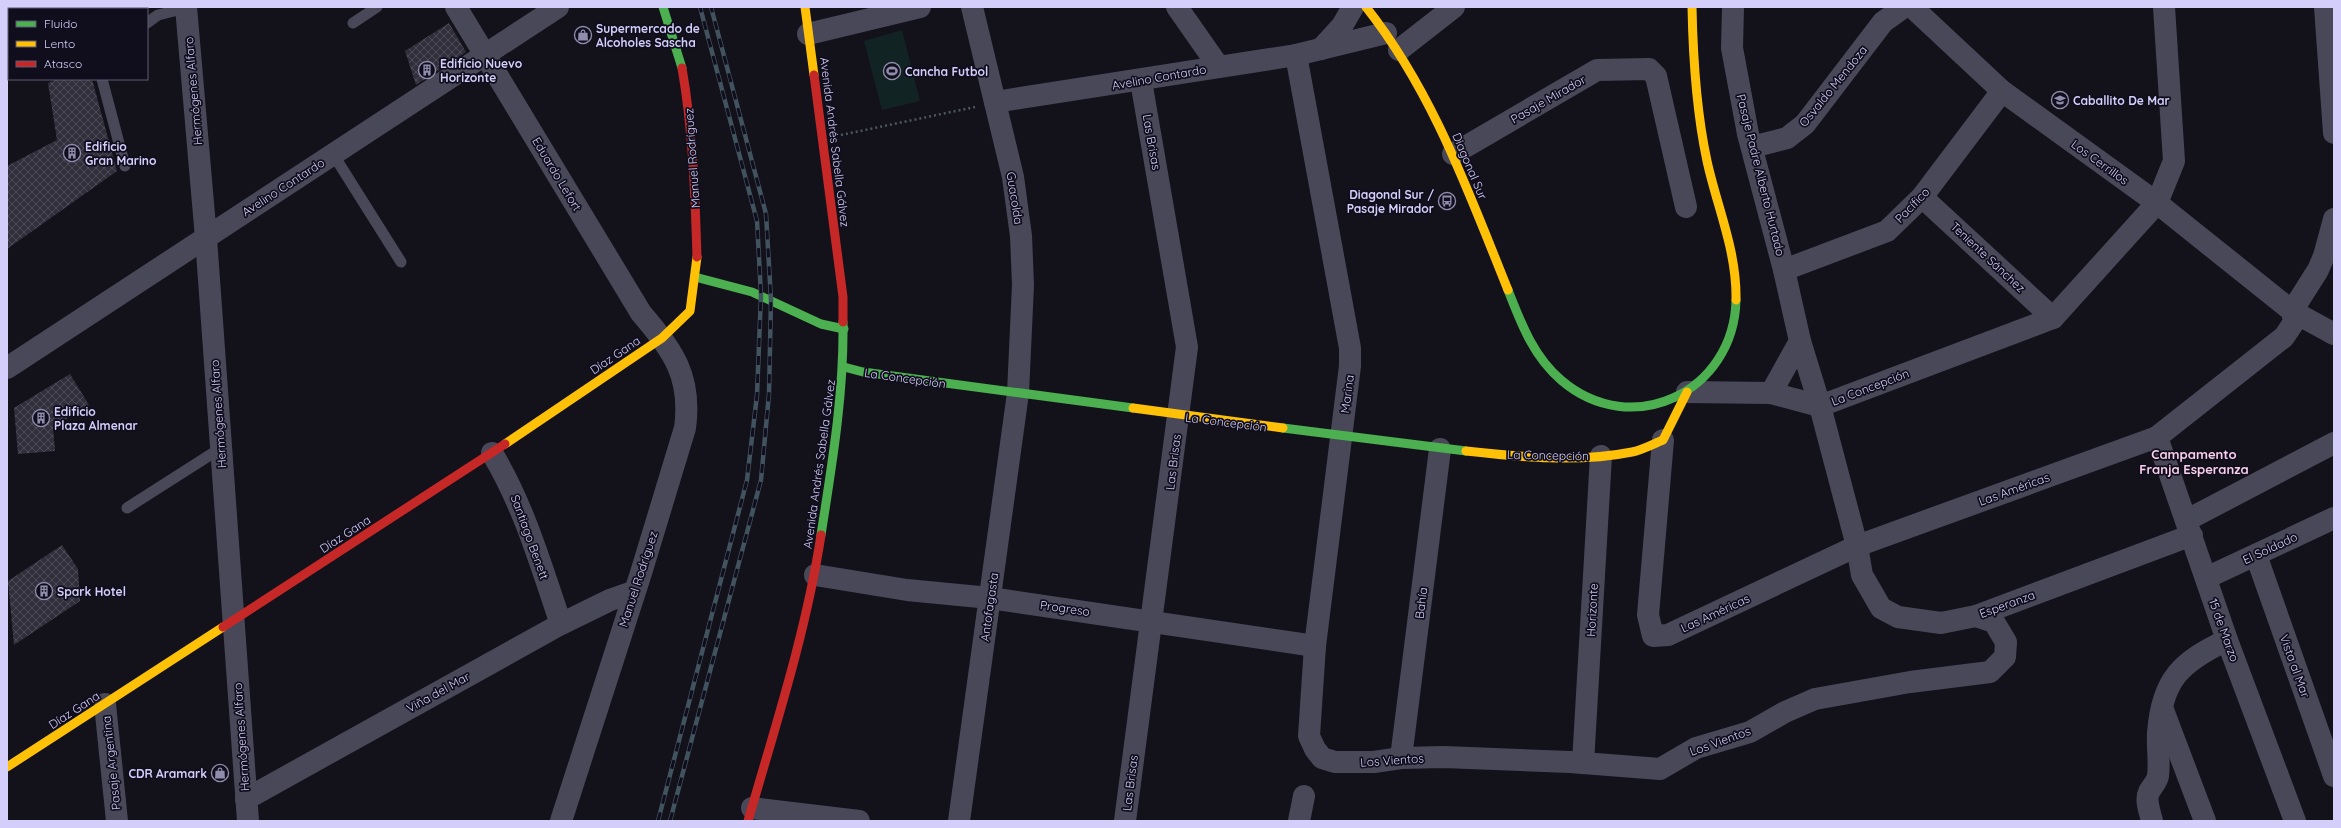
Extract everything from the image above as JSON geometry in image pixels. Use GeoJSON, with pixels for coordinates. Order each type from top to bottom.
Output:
{"type":"FeatureCollection","features":[{"type":"Feature","properties":{"kind":"street","name":"Eduardo Lefort"},"geometry":{"type":"LineString","coordinates":[[456,7],[641,313],[662,338]]}},
{"type":"Feature","properties":{"kind":"street","name":"Avelino Contardo"},"geometry":{"type":"LineString","coordinates":[[7,368],[558,7]]}},
{"type":"Feature","properties":{"kind":"street","name":"Manuel Rodríguez"},"geometry":{"type":"LineString","coordinates":[[663,7],[682,65],[689,106],[696,212],[695,277],[690,311]]}},
{"type":"Feature","properties":{"kind":"street","name":"Avenida Andrés Sabella Gálvez"},"geometry":{"type":"LineString","coordinates":[[750,814],[799,643],[815,575],[839,421],[844,366],[843,297],[805,7]]}},
{"type":"Feature","properties":{"kind":"street"},"geometry":{"type":"LineString","coordinates":[[808,34],[920,7]]}},
{"type":"Feature","properties":{"kind":"street","name":"Guacolda"},"geometry":{"type":"LineString","coordinates":[[972,7],[1013,177],[1021,236],[1023,285],[1018,393]]}},
{"type":"Feature","properties":{"kind":"street"},"geometry":{"type":"LineString","coordinates":[[1177,7],[1219,67]]}},
{"type":"Feature","properties":{"kind":"street"},"geometry":{"type":"LineString","coordinates":[[1322,49],[1342,26],[1353,7]]}},
{"type":"Feature","properties":{"kind":"street","name":"Diagonal Sur"},"geometry":{"type":"LineString","coordinates":[[1366,7],[1393,42],[1454,154],[1511,299],[1532,346],[1546,366],[1563,382],[1580,394],[1599,402],[1618,407],[1639,408],[1658,404],[1687,392]]}},
{"type":"Feature","properties":{"kind":"street","name":"Avelino Contardo"},"geometry":{"type":"LineString","coordinates":[[995,102],[1141,81],[1296,55],[1322,49],[1393,42],[1454,7]]}},
{"type":"Feature","properties":{"kind":"street"},"geometry":{"type":"LineString","coordinates":[[1663,440],[1687,392],[1707,375],[1722,354],[1731,328],[1736,301],[1734,266],[1701,132],[1694,75],[1692,7]]}},
{"type":"Feature","properties":{"kind":"street","name":"Pasaje Padre Alberto Hurtado"},"geometry":{"type":"LineString","coordinates":[[1733,7],[1732,48],[1752,147],[1784,270],[1800,341],[1820,406],[1857,546]]}},
{"type":"Feature","properties":{"kind":"street","name":"Osvaldo Mendoza"},"geometry":{"type":"LineString","coordinates":[[1752,147],[1787,138],[1805,124],[1883,22],[1904,7]]}},
{"type":"Feature","properties":{"kind":"street","name":"Los Cerrillos"},"geometry":{"type":"LineString","coordinates":[[1912,7],[2002,91],[2157,203],[2292,311]]}},
{"type":"Feature","properties":{"kind":"street"},"geometry":{"type":"LineString","coordinates":[[2157,203],[2174,161],[2164,7]]}},
{"type":"Feature","properties":{"kind":"street"},"geometry":{"type":"LineString","coordinates":[[2325,7],[2332,63],[2334,133]]}},
{"type":"Feature","properties":{"kind":"street","name":"Hermógenes Alfaro"},"geometry":{"type":"LineString","coordinates":[[186,8],[206,238],[248,821]]}},
{"type":"Feature","properties":{"kind":"street","name":"Marina"},"geometry":{"type":"LineString","coordinates":[[1296,55],[1349,331],[1350,366],[1315,646],[1309,736]]}},
{"type":"Feature","properties":{"kind":"street","name":"Pasaje Mirador"},"geometry":{"type":"LineString","coordinates":[[1454,154],[1596,70],[1649,69],[1656,76],[1686,207]]}},
{"type":"Feature","properties":{"kind":"street","name":"Las Brisas"},"geometry":{"type":"LineString","coordinates":[[1125,821],[1187,348],[1141,81]]}},
{"type":"Feature","properties":{"kind":"street","name":"Pacífico"},"geometry":{"type":"LineString","coordinates":[[1784,270],[1887,231],[1922,197],[2002,91]]}},
{"type":"Feature","properties":{"kind":"street","name":"Teniente Sánchez"},"geometry":{"type":"LineString","coordinates":[[1922,197],[2053,318]]}},
{"type":"Feature","properties":{"kind":"street","name":"La Concepción"},"geometry":{"type":"LineString","coordinates":[[1687,392],[1771,393],[1820,406],[2053,318],[2157,203]]}},
{"type":"Feature","properties":{"kind":"street"},"geometry":{"type":"LineString","coordinates":[[2334,219],[2318,270],[2292,311],[2330,332],[2334,351]]}},
{"type":"Feature","properties":{"kind":"street"},"geometry":{"type":"LineString","coordinates":[[695,277],[761,295],[802,316],[835,328],[844,329]]}},
{"type":"Feature","properties":{"kind":"street","name":"Díaz Gana"},"geometry":{"type":"LineString","coordinates":[[7,768],[492,453],[662,338],[690,311]]}},
{"type":"Feature","properties":{"kind":"street","name":"Las Américas"},"geometry":{"type":"LineString","coordinates":[[1663,440],[1648,615],[1653,636],[1668,635],[1857,546],[2157,437],[2284,337],[2294,322],[2292,311]]}},
{"type":"Feature","properties":{"kind":"street","name":"Manuel Rodríguez"},"geometry":{"type":"LineString","coordinates":[[561,821],[633,592],[643,566],[685,428],[687,409],[678,362],[662,338]]}},
{"type":"Feature","properties":{"kind":"street"},"geometry":{"type":"LineString","coordinates":[[1771,393],[1800,341]]}},
{"type":"Feature","properties":{"kind":"street","name":"La Concepción"},"geometry":{"type":"LineString","coordinates":[[844,366],[864,372],[1341,437],[1440,449],[1537,458],[1601,456],[1633,452],[1663,440]]}},
{"type":"Feature","properties":{"kind":"street","name":"Antofagasta"},"geometry":{"type":"LineString","coordinates":[[959,821],[1018,393]]}},
{"type":"Feature","properties":{"kind":"street","name":"15 de Marzo"},"geometry":{"type":"LineString","coordinates":[[2157,437],[2190,527],[2227,640],[2295,821]]}},
{"type":"Feature","properties":{"kind":"street","name":"Esperanza"},"geometry":{"type":"LineString","coordinates":[[1857,546],[1862,575],[1881,608],[1898,617],[1941,623],[1976,616],[2190,527],[2334,443]]}},
{"type":"Feature","properties":{"kind":"street","name":"Bahía"},"geometry":{"type":"LineString","coordinates":[[1401,758],[1440,449]]}},
{"type":"Feature","properties":{"kind":"street","name":"Santiago Benett"},"geometry":{"type":"LineString","coordinates":[[492,453],[507,477],[519,504],[561,624]]}},
{"type":"Feature","properties":{"kind":"street","name":"Horizonte"},"geometry":{"type":"LineString","coordinates":[[1583,763],[1601,456]]}},
{"type":"Feature","properties":{"kind":"street","name":"El Soldado"},"geometry":{"type":"LineString","coordinates":[[2206,578],[2334,518]]}},
{"type":"Feature","properties":{"kind":"street","name":"Vista al Mar"},"geometry":{"type":"LineString","coordinates":[[2256,555],[2334,776]]}},
{"type":"Feature","properties":{"kind":"street","name":"Progreso"},"geometry":{"type":"LineString","coordinates":[[815,575],[908,590],[990,598],[1152,621],[1315,646]]}},
{"type":"Feature","properties":{"kind":"street","name":"Viña del Mar"},"geometry":{"type":"LineString","coordinates":[[246,799],[561,624],[610,600],[633,592]]}},
{"type":"Feature","properties":{"kind":"street","name":"Los Vientos"},"geometry":{"type":"LineString","coordinates":[[1309,736],[1315,749],[1322,758],[1335,762],[1374,762],[1401,758],[1444,757],[1583,763],[1660,769],[1696,748],[1750,732],[1784,712],[1815,700],[1910,682],[1990,672],[2004,657],[2006,642],[1994,622],[1976,616]]}},
{"type":"Feature","properties":{"kind":"street"},"geometry":{"type":"LineString","coordinates":[[2152,821],[2147,801],[2148,792],[2158,776],[2158,732],[2167,688],[2181,668],[2199,653],[2227,640]]}},
{"type":"Feature","properties":{"kind":"street","name":"Pasaje Argentina"},"geometry":{"type":"LineString","coordinates":[[104,704],[117,821]]}},
{"type":"Feature","properties":{"kind":"street"},"geometry":{"type":"LineString","coordinates":[[2163,709],[2205,821]]}},
{"type":"Feature","properties":{"kind":"street"},"geometry":{"type":"LineString","coordinates":[[1300,821],[1304,796]]}},
{"type":"Feature","properties":{"kind":"street"},"geometry":{"type":"LineString","coordinates":[[750,814],[859,821]]}},
{"type":"Feature","properties":{"kind":"lane"},"geometry":{"type":"LineString","coordinates":[[353,23],[377,7]]}},
{"type":"Feature","properties":{"kind":"lane"},"geometry":{"type":"LineString","coordinates":[[148,22],[158,15],[186,8]]}},
{"type":"Feature","properties":{"kind":"lane"},"geometry":{"type":"LineString","coordinates":[[102,80],[125,166]]}},
{"type":"Feature","properties":{"kind":"lane"},"geometry":{"type":"LineString","coordinates":[[333,154],[401,262]]}},
{"type":"Feature","properties":{"kind":"lane"},"geometry":{"type":"LineString","coordinates":[[127,508],[220,448]]}},
{"type":"Feature","properties":{"kind":"path"},"geometry":{"type":"LineString","coordinates":[[823,139],[995,102]]}},
{"type":"Feature","properties":{"kind":"shaded area","name":"Cancha Futbol"},"geometry":{"type":"Polygon","coordinates":[[[902,30],[920,101],[882,110],[864,41],[902,30]]]}},
{"type":"Feature","properties":{"kind":"building","name":"Edificio Nuevo Horizonte"},"geometry":{"type":"Polygon","coordinates":[[[449,23],[466,52],[416,85],[405,51],[449,23]]]}},
{"type":"Feature","properties":{"kind":"building","name":"Edificio Gran Marino"},"geometry":{"type":"Polygon","coordinates":[[[56,80],[92,80],[117,171],[7,249],[7,166],[57,140],[48,83],[56,80]]]}},
{"type":"Feature","properties":{"kind":"building","name":"Edificio Plaza Almenar"},"geometry":{"type":"Polygon","coordinates":[[[70,374],[89,405],[53,427],[55,451],[18,454],[14,408],[70,374]]]}},
{"type":"Feature","properties":{"kind":"building","name":"Spark Hotel"},"geometry":{"type":"Polygon","coordinates":[[[62,545],[78,569],[80,601],[14,645],[8,581],[62,545]]]}},
{"type":"Feature","properties":{"kind":"railway"},"geometry":{"type":"LineString","coordinates":[[658,821],[747,480],[757,395],[761,295],[757,221],[700,7]]}},
{"type":"Feature","properties":{"kind":"railway"},"geometry":{"type":"LineString","coordinates":[[670,821],[761,480],[769,394],[771,300],[766,214],[711,7]]}},
{"type":"Feature","properties":{"kind":"traffic: fast"},"geometry":{"type":"LineString","coordinates":[[663,7],[682,68]]}},
{"type":"Feature","properties":{"kind":"traffic: fast"},"geometry":{"type":"LineString","coordinates":[[695,277],[752,292],[821,324],[844,329]]}},
{"type":"Feature","properties":{"kind":"traffic: fast"},"geometry":{"type":"LineString","coordinates":[[1508,290],[1535,350],[1551,371],[1561,380],[1589,398],[1618,406],[1647,406],[1674,397],[1698,382],[1718,360],[1731,332],[1736,300]]}},
{"type":"Feature","properties":{"kind":"traffic: fast"},"geometry":{"type":"LineString","coordinates":[[821,535],[833,455],[842,376],[843,322]]}},
{"type":"Feature","properties":{"kind":"traffic: fast"},"geometry":{"type":"LineString","coordinates":[[844,367],[863,372],[1133,408]]}},
{"type":"Feature","properties":{"kind":"traffic: fast"},"geometry":{"type":"LineString","coordinates":[[1283,428],[1466,451]]}},
{"type":"Feature","properties":{"kind":"traffic: slow"},"geometry":{"type":"LineString","coordinates":[[805,7],[814,75]]}},
{"type":"Feature","properties":{"kind":"traffic: slow"},"geometry":{"type":"LineString","coordinates":[[1366,7],[1390,40],[1411,73],[1430,108],[1463,179],[1508,290]]}},
{"type":"Feature","properties":{"kind":"traffic: slow"},"geometry":{"type":"LineString","coordinates":[[1692,7],[1694,65],[1700,123],[1711,178],[1730,247],[1736,300]]}},
{"type":"Feature","properties":{"kind":"traffic: slow"},"geometry":{"type":"LineString","coordinates":[[505,444],[662,338],[690,311],[697,257]]}},
{"type":"Feature","properties":{"kind":"traffic: slow"},"geometry":{"type":"LineString","coordinates":[[1466,451],[1549,458],[1591,457],[1636,451],[1663,440],[1687,392]]}},
{"type":"Feature","properties":{"kind":"traffic: slow"},"geometry":{"type":"LineString","coordinates":[[1133,408],[1283,428]]}},
{"type":"Feature","properties":{"kind":"traffic: slow"},"geometry":{"type":"LineString","coordinates":[[7,767],[223,627]]}},
{"type":"Feature","properties":{"kind":"traffic: jam"},"geometry":{"type":"LineString","coordinates":[[682,68],[691,139],[697,257]]}},
{"type":"Feature","properties":{"kind":"traffic: jam"},"geometry":{"type":"LineString","coordinates":[[814,75],[843,297],[843,322]]}},
{"type":"Feature","properties":{"kind":"traffic: jam"},"geometry":{"type":"LineString","coordinates":[[223,627],[505,444]]}},
{"type":"Feature","properties":{"kind":"traffic: jam"},"geometry":{"type":"LineString","coordinates":[[748,821],[798,644],[815,572],[821,535]]}},
{"type":"Feature","properties":{"kind":"place","name":"Supermercado de Alcoholes Sascha"},"geometry":{"type":"Point","coordinates":[583,35]}},
{"type":"Feature","properties":{"kind":"place","name":"Edificio Nuevo Horizonte"},"geometry":{"type":"Point","coordinates":[427,70]}},
{"type":"Feature","properties":{"kind":"place","name":"Cancha Futbol"},"geometry":{"type":"Point","coordinates":[892,71]}},
{"type":"Feature","properties":{"kind":"place","name":"Caballito De Mar"},"geometry":{"type":"Point","coordinates":[2060,100]}},
{"type":"Feature","properties":{"kind":"place","name":"Edificio Gran Marino"},"geometry":{"type":"Point","coordinates":[72,153]}},
{"type":"Feature","properties":{"kind":"place","name":"Diagonal Sur / Pasaje Mirador"},"geometry":{"type":"Point","coordinates":[1447,201]}},
{"type":"Feature","properties":{"kind":"place","name":"Edificio Plaza Almenar"},"geometry":{"type":"Point","coordinates":[41,418]}},
{"type":"Feature","properties":{"kind":"place","name":"Spark Hotel"},"geometry":{"type":"Point","coordinates":[44,591]}},
{"type":"Feature","properties":{"kind":"place","name":"CDR Aramark"},"geometry":{"type":"Point","coordinates":[220,773]}},
{"type":"Feature","properties":{"kind":"district","name":"Campamento Franja Esperanza"},"geometry":{"type":"Point","coordinates":[2194,462]}}]}
